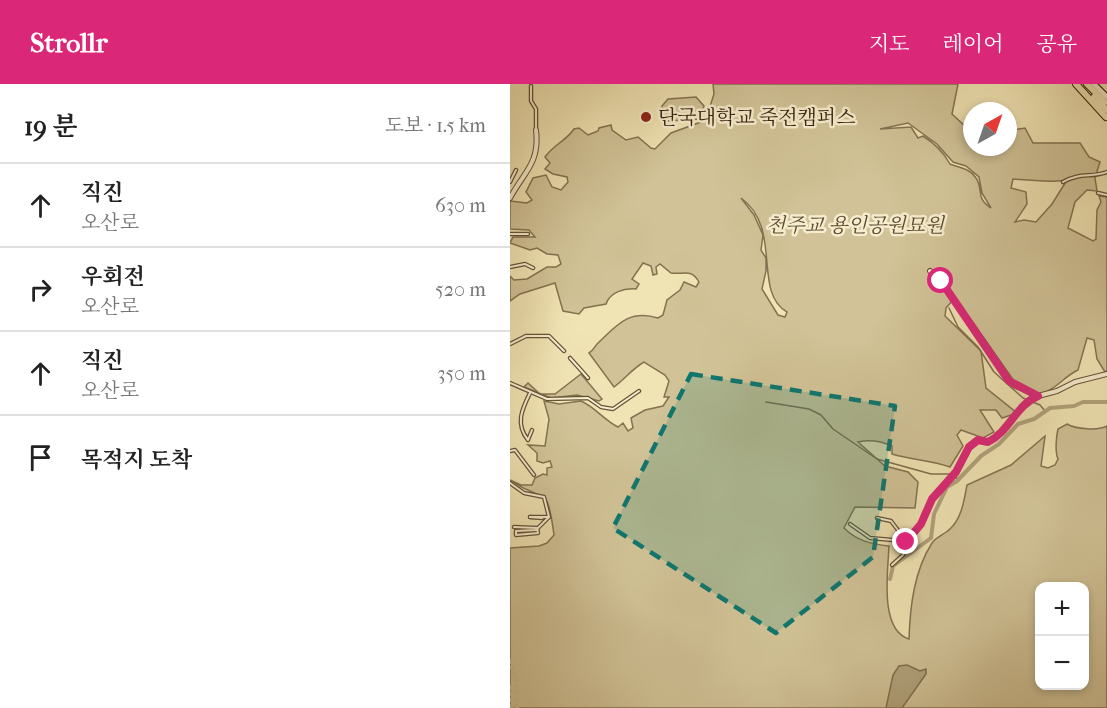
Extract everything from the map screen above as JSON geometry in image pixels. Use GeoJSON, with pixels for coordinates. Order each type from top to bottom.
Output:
{"type":"FeatureCollection","features":[{"type":"Feature","properties":{"kind":"highway"},"geometry":{"type":"LineString","coordinates":[[1076,84],[1105,118]]}},
{"type":"Feature","properties":{"kind":"highway"},"geometry":{"type":"LineString","coordinates":[[1081,84],[1107,110]]}},
{"type":"Feature","properties":{"kind":"highway"},"geometry":{"type":"LineString","coordinates":[[1087,84],[1107,105]]}},
{"type":"Feature","properties":{"kind":"main road"},"geometry":{"type":"LineString","coordinates":[[1094,84],[1107,97]]}},
{"type":"Feature","properties":{"kind":"street"},"geometry":{"type":"LineString","coordinates":[[510,198],[532,166],[537,146],[536,109],[531,101],[531,86]]}},
{"type":"Feature","properties":{"kind":"street"},"geometry":{"type":"LineString","coordinates":[[510,182],[516,170]]}},
{"type":"Feature","properties":{"kind":"street"},"geometry":{"type":"LineString","coordinates":[[1063,182],[1084,173],[1095,176],[1107,172]]}},
{"type":"Feature","properties":{"kind":"street"},"geometry":{"type":"LineString","coordinates":[[1098,193],[1107,195]]}},
{"type":"Feature","properties":{"kind":"street"},"geometry":{"type":"LineString","coordinates":[[510,234],[528,234]]}},
{"type":"Feature","properties":{"kind":"street"},"geometry":{"type":"LineString","coordinates":[[510,267],[525,264],[533,268]]}},
{"type":"Feature","properties":{"kind":"street"},"geometry":{"type":"LineString","coordinates":[[930,271],[941,281],[1009,381],[1038,396]]}},
{"type":"Feature","properties":{"kind":"street"},"geometry":{"type":"LineString","coordinates":[[510,344],[526,336],[549,336],[564,351]]}},
{"type":"Feature","properties":{"kind":"street"},"geometry":{"type":"LineString","coordinates":[[570,358],[588,378]]}},
{"type":"Feature","properties":{"kind":"street"},"geometry":{"type":"LineString","coordinates":[[892,565],[903,555],[906,542],[921,524],[932,499],[953,476],[971,443],[978,440],[988,442],[1002,435],[1008,423],[1030,399],[1057,391],[1075,382],[1107,374]]}},
{"type":"Feature","properties":{"kind":"street"},"geometry":{"type":"LineString","coordinates":[[510,382],[547,399],[588,398],[608,409],[639,391]]}},
{"type":"Feature","properties":{"kind":"street"},"geometry":{"type":"LineString","coordinates":[[530,393],[520,413],[522,430],[528,440],[532,430]]}},
{"type":"Feature","properties":{"kind":"street"},"geometry":{"type":"LineString","coordinates":[[510,450],[515,450],[534,475]]}},
{"type":"Feature","properties":{"kind":"street"},"geometry":{"type":"LineString","coordinates":[[510,483],[524,493],[544,497],[549,517]]}},
{"type":"Feature","properties":{"kind":"street"},"geometry":{"type":"LineString","coordinates":[[542,518],[549,517]]}},
{"type":"Feature","properties":{"kind":"street"},"geometry":{"type":"LineString","coordinates":[[537,528],[538,533],[516,534],[516,531],[537,528],[549,517]]}},
{"type":"Feature","properties":{"kind":"street"},"geometry":{"type":"LineString","coordinates":[[877,518],[891,521],[906,542]]}},
{"type":"Feature","properties":{"kind":"street"},"geometry":{"type":"LineString","coordinates":[[850,524],[870,538],[906,542]]}},
{"type":"Feature","properties":{"kind":"street"},"geometry":{"type":"LineString","coordinates":[[514,527],[537,528]]}},
{"type":"Feature","properties":{"kind":"highlighted area"},"geometry":{"type":"Polygon","coordinates":[[[691,374],[895,406],[873,557],[776,633],[613,528],[691,374]]]}},
{"type":"Feature","properties":{"kind":"green space","name":"천주교 용인공원묘원"},"geometry":{"type":"Polygon","coordinates":[[[713,84],[958,84],[952,114],[963,124],[963,156],[1017,156],[1017,129],[1025,128],[1033,143],[1080,143],[1089,157],[1100,162],[1095,178],[1097,191],[1087,190],[1075,202],[1068,228],[1093,241],[1096,239],[1097,210],[1101,202],[1099,196],[1107,197],[1107,371],[1105,372],[1097,359],[1094,340],[1087,338],[1078,370],[1050,390],[1039,394],[1014,383],[953,300],[946,308],[945,316],[981,351],[986,388],[1017,413],[1002,418],[996,410],[980,410],[994,432],[983,438],[961,430],[957,435],[963,446],[950,467],[892,454],[892,446],[884,443],[858,442],[885,466],[908,472],[918,482],[915,508],[855,507],[844,528],[865,541],[889,546],[887,598],[889,612],[899,633],[909,639],[910,614],[921,565],[932,543],[950,529],[957,520],[967,485],[1011,465],[1045,436],[1041,466],[1048,468],[1055,465],[1058,459],[1056,444],[1058,429],[1067,424],[1087,429],[1107,426],[1107,708],[510,708],[510,548],[539,546],[547,543],[554,535],[549,508],[543,497],[510,480],[521,485],[532,485],[535,478],[543,474],[547,475],[547,468],[552,467],[550,461],[543,463],[537,461],[537,453],[528,445],[545,446],[549,419],[544,401],[559,404],[581,401],[618,427],[623,423],[628,431],[633,428],[631,418],[645,410],[663,406],[669,397],[664,397],[669,381],[665,375],[644,362],[614,387],[589,353],[624,320],[639,316],[658,318],[663,315],[667,300],[680,290],[684,282],[696,287],[699,282],[693,275],[671,273],[660,264],[656,267],[657,274],[653,275],[651,266],[643,263],[632,279],[639,284],[636,289],[618,292],[611,296],[606,304],[584,308],[579,314],[563,311],[555,283],[520,294],[510,301],[510,276],[514,280],[527,279],[547,267],[556,267],[561,264],[558,255],[547,254],[537,248],[530,250],[510,243],[513,237],[535,237],[529,230],[510,229],[510,201],[527,203],[532,200],[526,192],[533,178],[546,175],[552,187],[561,190],[568,182],[567,177],[553,174],[545,169],[550,163],[545,157],[574,129],[579,128],[588,135],[598,131],[599,128],[611,125],[612,130],[626,140],[638,137],[655,149],[671,133],[701,122],[707,116],[714,94],[713,84]],[[908,123],[880,129],[911,127],[918,138],[923,136],[935,145],[950,164],[968,170],[974,175],[983,201],[991,208],[982,193],[979,177],[966,166],[953,162],[937,144],[908,123]],[[1013,179],[1011,188],[1026,192],[1027,204],[1015,222],[1024,220],[1036,222],[1052,204],[1067,180],[1048,181],[1013,179]],[[741,198],[754,215],[763,235],[761,250],[766,258],[766,271],[762,289],[778,315],[785,317],[787,312],[777,303],[771,290],[765,242],[761,226],[754,211],[741,198]]]}},
{"type":"Feature","properties":{"kind":"green space"},"geometry":{"type":"Polygon","coordinates":[[[696,97],[704,106],[700,119],[668,121],[663,115],[662,106],[668,99],[696,97]]]}},
{"type":"Feature","properties":{"kind":"green space"},"geometry":{"type":"Polygon","coordinates":[[[581,374],[602,399],[599,401],[577,395],[551,398],[541,394],[555,394],[581,374]]]}},
{"type":"Feature","properties":{"kind":"green space"},"geometry":{"type":"Polygon","coordinates":[[[528,383],[539,393],[524,387],[528,383]]]}},
{"type":"Feature","properties":{"kind":"shaded area"},"geometry":{"type":"Polygon","coordinates":[[[907,665],[920,671],[926,669],[926,674],[902,708],[886,708],[893,675],[899,666],[907,665]]]}},
{"type":"Feature","properties":{"kind":"waterway"},"geometry":{"type":"LineString","coordinates":[[949,308],[958,327],[978,347],[994,372],[1023,398],[1040,405],[1045,411]]}},
{"type":"Feature","properties":{"kind":"waterway"},"geometry":{"type":"LineString","coordinates":[[766,402],[809,409],[821,415],[833,429],[877,459],[931,474],[950,474],[958,479]]}},
{"type":"Feature","properties":{"kind":"waterway"},"geometry":{"type":"LineString","coordinates":[[890,579],[893,566],[931,538],[934,514],[947,487],[957,481],[981,456],[999,444],[1018,424],[1034,419],[1050,408],[1074,406],[1083,402],[1107,402]]}},
{"type":"Feature","properties":{"kind":"tunnel"},"geometry":{"type":"LineString","coordinates":[[510,659],[516,681],[517,708]]}},
{"type":"Feature","properties":{"kind":"tunnel"},"geometry":{"type":"LineString","coordinates":[[510,685],[511,708]]}},
{"type":"Feature","properties":{"kind":"place","name":"단국대학교 죽전캠퍼스"},"geometry":{"type":"Point","coordinates":[646,117]}},
{"type":"Feature","properties":{"kind":"route"},"geometry":{"type":"LineString","coordinates":[[906,542],[918,530],[932,499],[956,472],[971,443],[978,440],[988,442],[1002,435],[1008,423],[1029,400],[1038,396],[1009,381],[941,281]]}}]}
